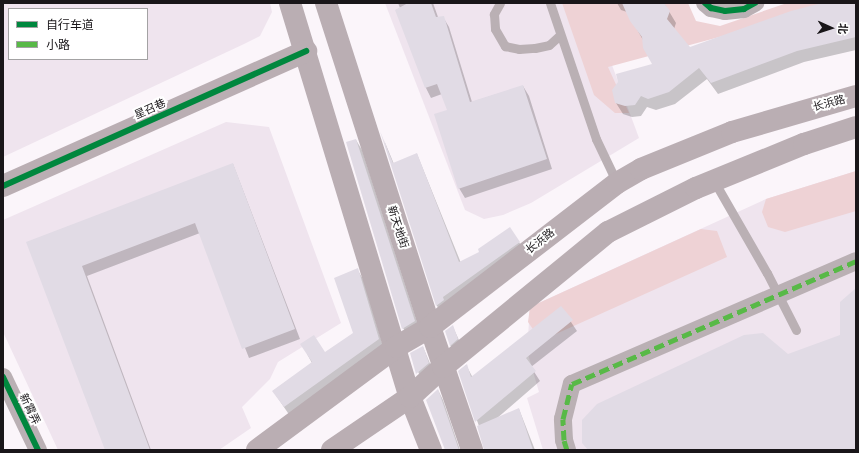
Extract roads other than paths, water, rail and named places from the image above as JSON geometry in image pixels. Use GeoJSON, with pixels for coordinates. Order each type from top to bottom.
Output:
{"type":"FeatureCollection","features":[{"type":"Feature","properties":{"kind":"main road"},"geometry":{"type":"LineString","coordinates":[[290,3],[306,51],[410,397],[431,450]]}},
{"type":"Feature","properties":{"kind":"main road","name":"新天地街"},"geometry":{"type":"LineString","coordinates":[[326,3],[443,367],[472,450]]}},
{"type":"Feature","properties":{"kind":"main road","name":"星召巷"},"geometry":{"type":"LineString","coordinates":[[3,186],[306,51]]}},
{"type":"Feature","properties":{"kind":"main road","name":"长浜路"},"geometry":{"type":"LineString","coordinates":[[258,450],[396,347],[430,326],[617,183],[641,169],[732,132],[856,96]]}},
{"type":"Feature","properties":{"kind":"main road"},"geometry":{"type":"LineString","coordinates":[[332,450],[410,397],[443,367],[608,232],[714,181],[804,144],[856,127]]}},
{"type":"Feature","properties":{"kind":"street"},"geometry":{"type":"LineString","coordinates":[[705,3],[711,8],[725,11],[744,9],[755,3]]}},
{"type":"Feature","properties":{"kind":"street"},"geometry":{"type":"LineString","coordinates":[[567,450],[564,440],[563,419],[572,384],[856,261]]}},
{"type":"Feature","properties":{"kind":"street","name":"新霄弄"},"geometry":{"type":"LineString","coordinates":[[3,377],[38,450]]}},
{"type":"Feature","properties":{"kind":"lane"},"geometry":{"type":"LineString","coordinates":[[500,3],[494,14],[495,29],[505,46],[519,50],[535,48],[549,45],[560,35]]}},
{"type":"Feature","properties":{"kind":"lane"},"geometry":{"type":"LineString","coordinates":[[550,3],[596,139],[617,183]]}},
{"type":"Feature","properties":{"kind":"lane"},"geometry":{"type":"LineString","coordinates":[[714,181],[796,330]]}}]}
